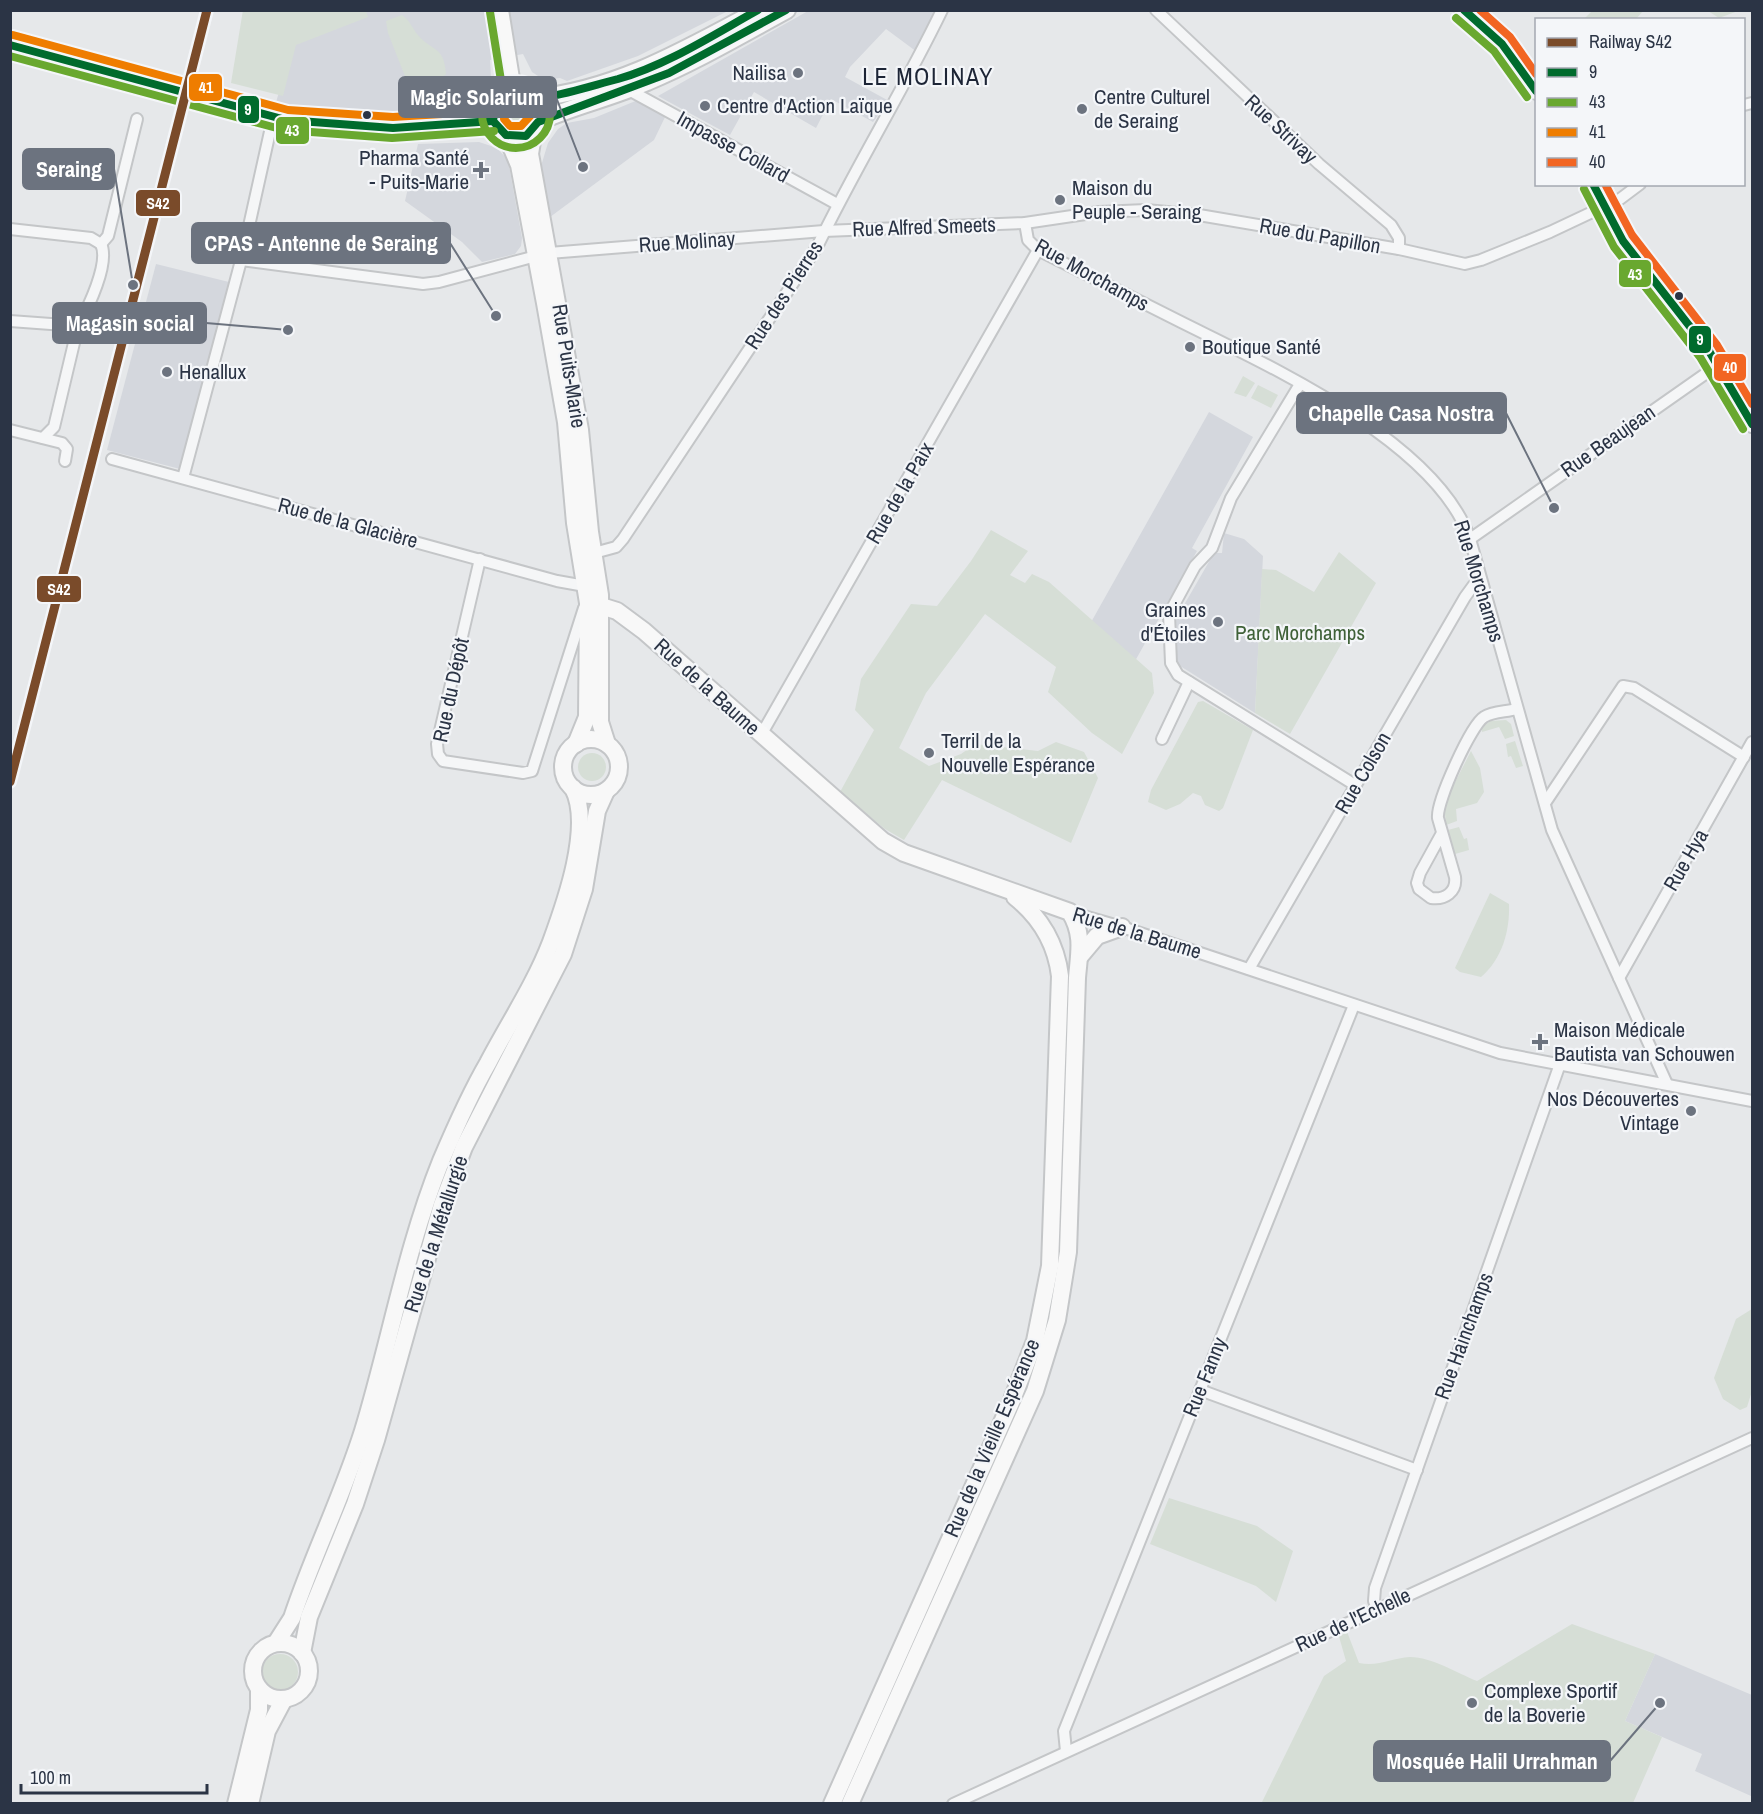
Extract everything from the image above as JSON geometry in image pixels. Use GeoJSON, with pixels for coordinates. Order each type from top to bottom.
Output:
{"type":"FeatureCollection","features":[{"type":"Feature","properties":{"kind":"street"},"geometry":{"type":"LineString","coordinates":[[500,10],[513,91]]}},
{"type":"Feature","properties":{"kind":"street"},"geometry":{"type":"LineString","coordinates":[[533,98],[559,95],[621,78],[674,56],[759,10]]}},
{"type":"Feature","properties":{"kind":"street"},"geometry":{"type":"LineString","coordinates":[[536,126],[539,111],[533,98],[524,92],[513,91],[496,101],[493,121],[501,133],[507,137],[526,136],[536,126],[562,111],[629,90],[685,65],[787,10]]}},
{"type":"Feature","properties":{"kind":"street","name":"Rue des Pierres"},"geometry":{"type":"LineString","coordinates":[[594,553],[616,548],[623,539],[811,256],[837,204],[908,80],[942,10]]}},
{"type":"Feature","properties":{"kind":"street","name":"Rue Strivay"},"geometry":{"type":"LineString","coordinates":[[1156,10],[1319,164],[1391,225],[1399,238],[1399,249]]}},
{"type":"Feature","properties":{"kind":"street"},"geometry":{"type":"LineString","coordinates":[[1463,10],[1502,44],[1535,90]]}},
{"type":"Feature","properties":{"kind":"street"},"geometry":{"type":"LineString","coordinates":[[10,45],[273,118],[393,128],[493,121]]}},
{"type":"Feature","properties":{"kind":"street","name":"Impasse Collard"},"geometry":{"type":"LineString","coordinates":[[629,90],[837,204]]}},
{"type":"Feature","properties":{"kind":"street"},"geometry":{"type":"LineString","coordinates":[[183,478],[241,260],[273,118]]}},
{"type":"Feature","properties":{"kind":"street"},"geometry":{"type":"LineString","coordinates":[[101,244],[108,236],[137,119]]}},
{"type":"Feature","properties":{"kind":"street","name":"Rue Puits-Marie"},"geometry":{"type":"LineString","coordinates":[[536,126],[530,154],[566,422],[575,522],[591,598]]}},
{"type":"Feature","properties":{"kind":"street","name":"Rue Puits-Marie"},"geometry":{"type":"LineString","coordinates":[[507,137],[519,165],[543,254],[580,430],[594,553],[591,598]]}},
{"type":"Feature","properties":{"kind":"street"},"geometry":{"type":"LineString","coordinates":[[1594,186],[1623,241],[1718,365],[1752,424]]}},
{"type":"Feature","properties":{"kind":"street","name":"Rue du Papillon"},"geometry":{"type":"LineString","coordinates":[[1025,223],[1107,211],[1163,210],[1399,249],[1456,263],[1472,262],[1538,237],[1628,194],[1638,186]]}},
{"type":"Feature","properties":{"kind":"street","name":"Rue Alfred Smeets"},"geometry":{"type":"LineString","coordinates":[[824,231],[1025,223]]}},
{"type":"Feature","properties":{"kind":"street","name":"Rue Morchamps"},"geometry":{"type":"LineString","coordinates":[[1025,223],[1028,240],[1038,250],[1300,384],[1362,422],[1420,468],[1452,501],[1464,522],[1470,539],[1516,709],[1552,830],[1667,1084]]}},
{"type":"Feature","properties":{"kind":"street"},"geometry":{"type":"LineString","coordinates":[[10,229],[85,237],[101,244],[104,254],[102,266],[78,326],[54,427],[44,438]]}},
{"type":"Feature","properties":{"kind":"street","name":"Rue Molinay"},"geometry":{"type":"LineString","coordinates":[[241,260],[431,284],[543,254],[824,231]]}},
{"type":"Feature","properties":{"kind":"street","name":"Rue de la Paix"},"geometry":{"type":"LineString","coordinates":[[761,735],[1038,250]]}},
{"type":"Feature","properties":{"kind":"street"},"geometry":{"type":"LineString","coordinates":[[10,321],[78,326]]}},
{"type":"Feature","properties":{"kind":"street","name":"Rue Beaujean"},"geometry":{"type":"LineString","coordinates":[[1470,539],[1718,365]]}},
{"type":"Feature","properties":{"kind":"street"},"geometry":{"type":"LineString","coordinates":[[1300,384],[1231,498],[1212,548],[1195,566],[1169,614],[1173,670],[1355,785]]}},
{"type":"Feature","properties":{"kind":"street"},"geometry":{"type":"LineString","coordinates":[[10,430],[66,446],[65,461]]}},
{"type":"Feature","properties":{"kind":"street","name":"Rue de la Glacière"},"geometry":{"type":"LineString","coordinates":[[112,459],[480,560],[591,598]]}},
{"type":"Feature","properties":{"kind":"street","name":"Rue du Dépôt"},"geometry":{"type":"LineString","coordinates":[[480,560],[436,750],[440,758],[448,763],[523,773],[532,771],[581,614],[591,598]]}},
{"type":"Feature","properties":{"kind":"street","name":"Rue Colson"},"geometry":{"type":"LineString","coordinates":[[1249,969],[1464,597],[1473,586],[1481,581]]}},
{"type":"Feature","properties":{"kind":"street","name":"Rue de la Baume"},"geometry":{"type":"LineString","coordinates":[[591,598],[617,611],[635,624],[883,841],[904,853],[1070,912],[1122,927],[1500,1053],[1752,1101]]}},
{"type":"Feature","properties":{"kind":"street","name":"Rue de la Métallurgie"},"geometry":{"type":"LineString","coordinates":[[236,1803],[259,1710],[259,1689],[253,1673],[256,1657],[268,1646],[276,1644],[292,1618],[356,1452],[413,1244],[438,1171],[481,1076],[536,976],[554,933],[569,885],[576,848],[579,807],[573,788],[565,776],[564,768],[567,753],[576,744],[587,717],[591,598]]}},
{"type":"Feature","properties":{"kind":"street","name":"Rue de la Métallurgie"},"geometry":{"type":"LineString","coordinates":[[250,1803],[267,1731],[284,1699],[292,1697],[305,1686],[309,1669],[302,1653],[304,1631],[355,1504],[376,1440],[424,1259],[445,1196],[479,1115],[563,954],[584,889],[597,811],[606,791],[618,777],[619,759],[607,744],[599,716],[591,598]]}},
{"type":"Feature","properties":{"kind":"street"},"geometry":{"type":"LineString","coordinates":[[1162,739],[1189,682]]}},
{"type":"Feature","properties":{"kind":"street"},"geometry":{"type":"LineString","coordinates":[[1545,803],[1623,686],[1634,688],[1744,757]]}},
{"type":"Feature","properties":{"kind":"street"},"geometry":{"type":"LineString","coordinates":[[1442,834],[1418,878],[1419,889],[1431,898],[1444,898],[1450,894],[1456,883],[1438,818],[1438,803],[1469,734],[1485,716],[1516,709]]}},
{"type":"Feature","properties":{"kind":"street"},"geometry":{"type":"LineString","coordinates":[[576,744],[591,740],[607,744]]}},
{"type":"Feature","properties":{"kind":"street","name":"Rue Hya"},"geometry":{"type":"LineString","coordinates":[[1619,978],[1752,742]]}},
{"type":"Feature","properties":{"kind":"street"},"geometry":{"type":"LineString","coordinates":[[573,788],[588,794],[606,791]]}},
{"type":"Feature","properties":{"kind":"street","name":"Rue de la Vieille Espérance"},"geometry":{"type":"LineString","coordinates":[[832,1803],[1016,1392],[1035,1341],[1045,1296],[1051,1246],[1060,976],[1049,936],[1030,910],[1005,888]]}},
{"type":"Feature","properties":{"kind":"street","name":"Rue de la Vieille Espérance"},"geometry":{"type":"LineString","coordinates":[[850,1803],[1035,1390],[1052,1340],[1068,1252],[1077,978],[1081,955],[1079,933],[1070,912]]}},
{"type":"Feature","properties":{"kind":"street"},"geometry":{"type":"LineString","coordinates":[[1081,955],[1097,936],[1122,927]]}},
{"type":"Feature","properties":{"kind":"street","name":"Rue Fanny"},"geometry":{"type":"LineString","coordinates":[[1066,1751],[1064,1731],[1354,1005]]}},
{"type":"Feature","properties":{"kind":"street","name":"Rue Hainchamps"},"geometry":{"type":"LineString","coordinates":[[1377,1609],[1374,1601],[1375,1587],[1560,1064]]}},
{"type":"Feature","properties":{"kind":"street"},"geometry":{"type":"LineString","coordinates":[[1200,1390],[1416,1470]]}},
{"type":"Feature","properties":{"kind":"street","name":"Rue de l'Echelle"},"geometry":{"type":"LineString","coordinates":[[953,1803],[1752,1438]]}},
{"type":"Feature","properties":{"kind":"street"},"geometry":{"type":"LineString","coordinates":[[276,1644],[291,1645],[302,1653]]}},
{"type":"Feature","properties":{"kind":"street"},"geometry":{"type":"LineString","coordinates":[[259,1689],[270,1697],[284,1699]]}},
{"type":"Feature","properties":{"kind":"shaded area"},"geometry":{"type":"Polygon","coordinates":[[[302,11],[728,11],[638,56],[567,81],[560,78],[544,80],[532,72],[523,54],[490,60],[491,78],[465,101],[414,111],[339,113],[275,106],[302,11]]]}},
{"type":"Feature","properties":{"kind":"shaded area"},"geometry":{"type":"Polygon","coordinates":[[[808,11],[937,11],[917,52],[886,29],[850,67],[845,77],[889,101],[873,122],[831,99],[816,128],[754,92],[730,135],[658,96],[808,11]]]}},
{"type":"Feature","properties":{"kind":"shaded area"},"geometry":{"type":"Polygon","coordinates":[[[638,100],[666,115],[654,140],[546,220],[538,176],[548,143],[558,129],[567,123],[594,118],[638,100]]]}},
{"type":"Feature","properties":{"kind":"shaded area"},"geometry":{"type":"Polygon","coordinates":[[[479,142],[497,148],[508,160],[522,238],[521,246],[515,254],[482,262],[462,242],[405,201],[418,144],[479,142]]]}},
{"type":"Feature","properties":{"kind":"shaded area","name":"Henallux"},"geometry":{"type":"Polygon","coordinates":[[[156,264],[229,282],[180,469],[107,450],[156,264]]]}},
{"type":"Feature","properties":{"kind":"shaded area"},"geometry":{"type":"Polygon","coordinates":[[[1209,412],[1253,437],[1192,548],[1197,551],[1135,661],[1085,633],[1209,412]]]}},
{"type":"Feature","properties":{"kind":"shaded area","name":"Graines d'Étoiles"},"geometry":{"type":"Polygon","coordinates":[[[1224,533],[1244,539],[1263,556],[1255,713],[1177,664],[1176,619],[1214,553],[1222,553],[1224,533]]]}},
{"type":"Feature","properties":{"kind":"shaded area"},"geometry":{"type":"Polygon","coordinates":[[[1655,1654],[1752,1695],[1751,1796],[1695,1771],[1702,1754],[1625,1721],[1655,1654]]]}},
{"type":"Feature","properties":{"kind":"green space"},"geometry":{"type":"Polygon","coordinates":[[[243,10],[366,11],[368,17],[296,45],[283,96],[231,83],[243,10]]]}},
{"type":"Feature","properties":{"kind":"green space"},"geometry":{"type":"Polygon","coordinates":[[[1592,10],[1643,11],[1637,18],[1585,18],[1592,10]]]}},
{"type":"Feature","properties":{"kind":"green space"},"geometry":{"type":"Polygon","coordinates":[[[1708,11],[1738,11],[1719,18],[1708,11]]]}},
{"type":"Feature","properties":{"kind":"green space"},"geometry":{"type":"Polygon","coordinates":[[[402,15],[422,40],[440,53],[443,58],[446,74],[430,85],[410,89],[388,33],[386,21],[402,15]]]}},
{"type":"Feature","properties":{"kind":"green space"},"geometry":{"type":"Polygon","coordinates":[[[516,103],[524,106],[527,113],[527,119],[518,125],[508,122],[505,116],[507,109],[516,103]]]}},
{"type":"Feature","properties":{"kind":"green space"},"geometry":{"type":"Polygon","coordinates":[[[1243,376],[1255,383],[1246,397],[1234,393],[1243,376]]]}},
{"type":"Feature","properties":{"kind":"green space"},"geometry":{"type":"Polygon","coordinates":[[[1258,385],[1278,395],[1271,408],[1251,398],[1258,385]]]}},
{"type":"Feature","properties":{"kind":"green space"},"geometry":{"type":"Polygon","coordinates":[[[991,530],[1028,551],[1010,575],[1025,583],[1032,574],[1049,582],[1152,673],[1154,693],[1122,754],[1092,733],[1048,692],[1056,667],[985,614],[926,693],[899,748],[929,766],[961,754],[975,744],[1038,751],[1056,742],[1084,752],[1098,778],[1071,843],[942,780],[904,840],[885,829],[840,792],[874,730],[855,710],[861,679],[911,604],[937,606],[991,530]]]}},
{"type":"Feature","properties":{"kind":"green space","name":"Parc Morchamps"},"geometry":{"type":"Polygon","coordinates":[[[1339,552],[1376,583],[1290,734],[1255,713],[1262,569],[1276,570],[1314,592],[1339,552]]]}},
{"type":"Feature","properties":{"kind":"green space"},"geometry":{"type":"Polygon","coordinates":[[[1203,701],[1253,730],[1223,808],[1219,811],[1205,805],[1201,796],[1193,793],[1180,804],[1166,810],[1148,802],[1151,790],[1198,702],[1203,701]]]}},
{"type":"Feature","properties":{"kind":"green space"},"geometry":{"type":"Polygon","coordinates":[[[1506,720],[1511,724],[1514,736],[1505,739],[1499,727],[1482,732],[1482,728],[1490,721],[1506,720]]]}},
{"type":"Feature","properties":{"kind":"green space"},"geometry":{"type":"Polygon","coordinates":[[[1515,741],[1523,766],[1516,768],[1511,756],[1508,757],[1506,744],[1515,741]]]}},
{"type":"Feature","properties":{"kind":"green space"},"geometry":{"type":"Polygon","coordinates":[[[1471,751],[1480,768],[1484,792],[1477,803],[1456,809],[1457,821],[1446,825],[1444,804],[1471,751]]]}},
{"type":"Feature","properties":{"kind":"green space"},"geometry":{"type":"Polygon","coordinates":[[[592,753],[602,757],[606,767],[602,777],[592,781],[582,777],[578,767],[582,757],[592,753]]]}},
{"type":"Feature","properties":{"kind":"green space"},"geometry":{"type":"Polygon","coordinates":[[[1459,827],[1464,839],[1467,838],[1469,850],[1455,854],[1448,830],[1459,827]]]}},
{"type":"Feature","properties":{"kind":"green space"},"geometry":{"type":"Polygon","coordinates":[[[1490,893],[1509,904],[1508,924],[1503,944],[1494,962],[1481,977],[1460,972],[1455,968],[1490,893]]]}},
{"type":"Feature","properties":{"kind":"green space"},"geometry":{"type":"Polygon","coordinates":[[[1752,1309],[1752,1391],[1747,1407],[1740,1410],[1723,1399],[1714,1378],[1736,1319],[1752,1309]]]}},
{"type":"Feature","properties":{"kind":"green space"},"geometry":{"type":"Polygon","coordinates":[[[1169,1498],[1257,1526],[1293,1551],[1276,1602],[1256,1586],[1150,1544],[1169,1498]]]}},
{"type":"Feature","properties":{"kind":"green space","name":"Complexe Sportif de la Boverie"},"geometry":{"type":"Polygon","coordinates":[[[1572,1624],[1655,1654],[1625,1721],[1662,1737],[1633,1803],[1261,1804],[1324,1676],[1346,1661],[1338,1633],[1346,1629],[1359,1663],[1372,1664],[1410,1657],[1418,1658],[1436,1662],[1477,1681],[1572,1624]]]}},
{"type":"Feature","properties":{"kind":"green space"},"geometry":{"type":"Polygon","coordinates":[[[280,1654],[292,1660],[298,1672],[292,1684],[280,1690],[268,1684],[262,1672],[268,1660],[280,1654]]]}},
{"type":"Feature","properties":{"kind":"rail line","name":"S42"},"geometry":{"type":"LineString","coordinates":[[10,782],[207,10]]}},
{"type":"Feature","properties":{"kind":"transit line","name":"9"},"geometry":{"type":"LineString","coordinates":[[758,10],[690,49],[636,73],[547,97],[532,97],[519,92],[506,96],[496,101],[493,121],[506,135],[526,136],[538,122],[669,73],[786,10]]}},
{"type":"Feature","properties":{"kind":"transit line","name":"9"},"geometry":{"type":"LineString","coordinates":[[1464,10],[1502,44],[1535,90]]}},
{"type":"Feature","properties":{"kind":"transit line","name":"40"},"geometry":{"type":"LineString","coordinates":[[1480,10],[1510,37],[1535,73]]}},
{"type":"Feature","properties":{"kind":"transit line","name":"43"},"geometry":{"type":"LineString","coordinates":[[490,12],[503,93]]}},
{"type":"Feature","properties":{"kind":"transit line","name":"43"},"geometry":{"type":"LineString","coordinates":[[1456,18],[1494,51],[1527,97]]}},
{"type":"Feature","properties":{"kind":"transit line","name":"41"},"geometry":{"type":"LineString","coordinates":[[13,35],[288,110],[393,117],[492,111]]}},
{"type":"Feature","properties":{"kind":"transit line","name":"9"},"geometry":{"type":"LineString","coordinates":[[10,45],[286,120],[393,128],[493,121]]}},
{"type":"Feature","properties":{"kind":"transit line","name":"43"},"geometry":{"type":"LineString","coordinates":[[10,56],[284,130],[392,138],[494,131]]}},
{"type":"Feature","properties":{"kind":"transit line","name":"43"},"geometry":{"type":"LineString","coordinates":[[516,80],[529,82],[540,90],[548,101],[550,114],[548,127],[540,138],[529,146],[516,148],[503,146],[492,138],[484,127],[482,114],[484,101],[492,90],[503,82],[516,80]]}},
{"type":"Feature","properties":{"kind":"transit line","name":"41"},"geometry":{"type":"LineString","coordinates":[[515,102],[531,108],[544,108],[532,114],[521,126],[510,126],[504,119],[506,108],[515,102]]}},
{"type":"Feature","properties":{"kind":"transit line","name":"9"},"geometry":{"type":"LineString","coordinates":[[1594,186],[1623,241],[1709,351],[1752,424]]}},
{"type":"Feature","properties":{"kind":"transit line","name":"40"},"geometry":{"type":"LineString","coordinates":[[1606,186],[1632,235],[1717,345],[1752,404]]}},
{"type":"Feature","properties":{"kind":"transit line","name":"43"},"geometry":{"type":"LineString","coordinates":[[1584,189],[1614,247],[1700,357],[1743,429]]}},
{"type":"Feature","properties":{"kind":"place","name":"Nailisa"},"geometry":{"type":"Point","coordinates":[798,73]}},
{"type":"Feature","properties":{"kind":"place","name":"Centre d'Action Laïque"},"geometry":{"type":"Point","coordinates":[705,106]}},
{"type":"Feature","properties":{"kind":"place","name":"Centre Culturel de Seraing"},"geometry":{"type":"Point","coordinates":[1082,109]}},
{"type":"Feature","properties":{"kind":"place","name":"Magic Solarium"},"geometry":{"type":"Point","coordinates":[583,167]}},
{"type":"Feature","properties":{"kind":"place","name":"Pharma Santé - Puits-Marie"},"geometry":{"type":"Point","coordinates":[481,170]}},
{"type":"Feature","properties":{"kind":"place","name":"Maison du Peuple - Seraing"},"geometry":{"type":"Point","coordinates":[1060,200]}},
{"type":"Feature","properties":{"kind":"place","name":"Seraing"},"geometry":{"type":"Point","coordinates":[133,285]}},
{"type":"Feature","properties":{"kind":"place","name":"CPAS - Antenne de Seraing"},"geometry":{"type":"Point","coordinates":[496,316]}},
{"type":"Feature","properties":{"kind":"place","name":"Magasin social"},"geometry":{"type":"Point","coordinates":[288,330]}},
{"type":"Feature","properties":{"kind":"place","name":"Boutique Santé"},"geometry":{"type":"Point","coordinates":[1190,347]}},
{"type":"Feature","properties":{"kind":"place","name":"Henallux"},"geometry":{"type":"Point","coordinates":[167,372]}},
{"type":"Feature","properties":{"kind":"place","name":"Chapelle Casa Nostra"},"geometry":{"type":"Point","coordinates":[1554,508]}},
{"type":"Feature","properties":{"kind":"place","name":"Graines d'Étoiles"},"geometry":{"type":"Point","coordinates":[1218,622]}},
{"type":"Feature","properties":{"kind":"place","name":"Terril de la Nouvelle Espérance"},"geometry":{"type":"Point","coordinates":[929,753]}},
{"type":"Feature","properties":{"kind":"place","name":"Maison Médicale Bautista van Schouwen"},"geometry":{"type":"Point","coordinates":[1540,1042]}},
{"type":"Feature","properties":{"kind":"place","name":"Nos Découvertes Vintage"},"geometry":{"type":"Point","coordinates":[1691,1111]}},
{"type":"Feature","properties":{"kind":"place","name":"Complexe Sportif de la Boverie"},"geometry":{"type":"Point","coordinates":[1472,1703]}},
{"type":"Feature","properties":{"kind":"place","name":"Mosquée Halil Urrahman"},"geometry":{"type":"Point","coordinates":[1660,1703]}},
{"type":"Feature","properties":{"kind":"district","name":"LE MOLINAY"},"geometry":{"type":"Point","coordinates":[928,77]}}]}
